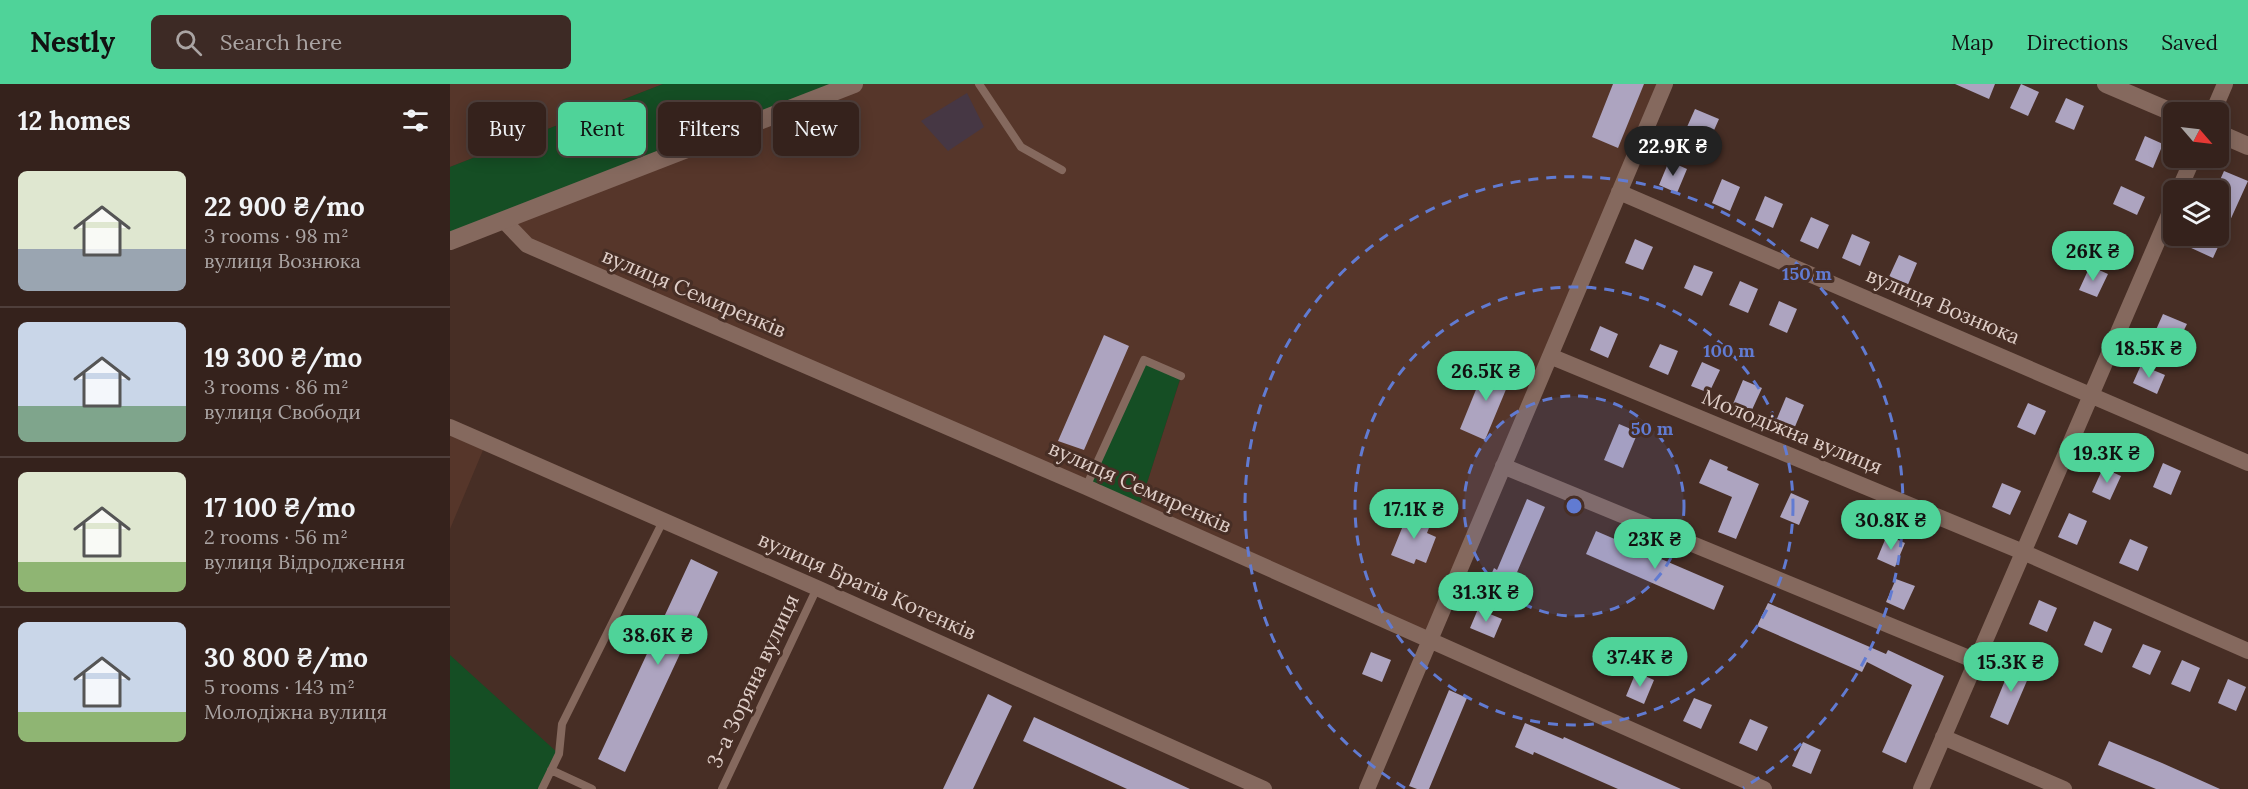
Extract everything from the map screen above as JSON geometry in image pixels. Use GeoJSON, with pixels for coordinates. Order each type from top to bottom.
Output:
{"type":"FeatureCollection","features":[{"type":"Feature","properties":{"kind":"main road"},"geometry":{"type":"LineString","coordinates":[[450,241],[854,84]]}},
{"type":"Feature","properties":{"kind":"main road"},"geometry":{"type":"LineString","coordinates":[[2106,84],[2163,108]]}},
{"type":"Feature","properties":{"kind":"main road"},"geometry":{"type":"LineString","coordinates":[[2229,138],[2248,146]]}},
{"type":"Feature","properties":{"kind":"street"},"geometry":{"type":"LineString","coordinates":[[1366,789],[1665,84]]}},
{"type":"Feature","properties":{"kind":"street"},"geometry":{"type":"LineString","coordinates":[[2217,102],[2225,84]]}},
{"type":"Feature","properties":{"kind":"street","name":"вулиця Вознюка"},"geometry":{"type":"LineString","coordinates":[[1619,192],[2248,463]]}},
{"type":"Feature","properties":{"kind":"street","name":"вулиця Семиренків"},"geometry":{"type":"LineString","coordinates":[[504,221],[527,245],[1086,487],[1764,789]]}},
{"type":"Feature","properties":{"kind":"street"},"geometry":{"type":"LineString","coordinates":[[1921,789],[2163,228]]}},
{"type":"Feature","properties":{"kind":"street","name":"Молодіжна вулиця"},"geometry":{"type":"LineString","coordinates":[[1550,356],[2023,552],[2248,651]]}},
{"type":"Feature","properties":{"kind":"street","name":"вулиця Братів Котенків"},"geometry":{"type":"LineString","coordinates":[[450,427],[817,588],[1264,789]]}},
{"type":"Feature","properties":{"kind":"street"},"geometry":{"type":"LineString","coordinates":[[1503,466],[1976,661]]}},
{"type":"Feature","properties":{"kind":"street"},"geometry":{"type":"LineString","coordinates":[[1943,737],[2064,789]]}},
{"type":"Feature","properties":{"kind":"lane"},"geometry":{"type":"LineString","coordinates":[[979,84],[1021,147],[1062,170]]}},
{"type":"Feature","properties":{"kind":"lane"},"geometry":{"type":"LineString","coordinates":[[1086,487],[1144,360],[1181,376]]}},
{"type":"Feature","properties":{"kind":"lane"},"geometry":{"type":"LineString","coordinates":[[542,789],[559,754],[562,724],[663,521]]}},
{"type":"Feature","properties":{"kind":"lane","name":"3-а Зоряна вулиця"},"geometry":{"type":"LineString","coordinates":[[722,789],[817,588]]}},
{"type":"Feature","properties":{"kind":"lane"},"geometry":{"type":"LineString","coordinates":[[551,771],[591,789]]}},
{"type":"Feature","properties":{"kind":"shaded area"},"geometry":{"type":"Polygon","coordinates":[[[450,84],[663,84],[617,102],[558,102],[558,125],[546,130],[546,102],[468,102],[468,156],[478,156],[450,167],[450,84]]]}},
{"type":"Feature","properties":{"kind":"shaded area"},"geometry":{"type":"Polygon","coordinates":[[[854,84],[1665,84],[1430,641],[1138,511],[1181,377],[1086,487],[527,245],[504,221],[670,156],[761,156],[761,120],[773,116],[773,156],[859,156],[859,102],[808,102],[854,84]]]}},
{"type":"Feature","properties":{"kind":"shaded area"},"geometry":{"type":"Polygon","coordinates":[[[967,93],[984,127],[948,151],[921,121],[967,93]]]}},
{"type":"Feature","properties":{"kind":"shaded area"},"geometry":{"type":"Polygon","coordinates":[[[450,427],[486,443],[450,529],[450,427]]]}},
{"type":"Feature","properties":{"kind":"green space"},"geometry":{"type":"Polygon","coordinates":[[[663,84],[854,84],[808,102],[773,102],[773,115],[761,120],[761,102],[658,102],[658,156],[669,156],[450,241],[450,167],[478,156],[546,156],[546,130],[558,125],[558,156],[646,156],[646,102],[617,102],[663,84]]]}},
{"type":"Feature","properties":{"kind":"green space"},"geometry":{"type":"Polygon","coordinates":[[[1144,360],[1181,376],[1138,511],[1086,487],[1144,360]]]}},
{"type":"Feature","properties":{"kind":"green space"},"geometry":{"type":"Polygon","coordinates":[[[450,655],[559,754],[542,789],[450,789],[450,655]]]}},
{"type":"Feature","properties":{"kind":"building"},"geometry":{"type":"Polygon","coordinates":[[[1613,84],[1644,84],[1618,148],[1592,137],[1613,84]]]}},
{"type":"Feature","properties":{"kind":"building"},"geometry":{"type":"Polygon","coordinates":[[[1955,84],[1995,84],[1989,99],[1955,84]]]}},
{"type":"Feature","properties":{"kind":"building"},"geometry":{"type":"Polygon","coordinates":[[[2021,84],[2039,92],[2028,116],[2010,108],[2021,84]]]}},
{"type":"Feature","properties":{"kind":"building"},"geometry":{"type":"Polygon","coordinates":[[[2066,98],[2084,106],[2074,130],[2055,122],[2066,98]]]}},
{"type":"Feature","properties":{"kind":"building"},"geometry":{"type":"Polygon","coordinates":[[[1695,109],[1719,119],[1711,137],[1687,127],[1695,109]]]}},
{"type":"Feature","properties":{"kind":"building"},"geometry":{"type":"Polygon","coordinates":[[[2145,136],[2163,144],[2153,168],[2135,160],[2145,136]]]}},
{"type":"Feature","properties":{"kind":"building"},"geometry":{"type":"Polygon","coordinates":[[[1669,161],[1687,169],[1677,193],[1659,185],[1669,161]]]}},
{"type":"Feature","properties":{"kind":"building"},"geometry":{"type":"Polygon","coordinates":[[[2224,171],[2248,181],[2229,223],[2229,180],[2220,180],[2224,171]]]}},
{"type":"Feature","properties":{"kind":"building"},"geometry":{"type":"Polygon","coordinates":[[[1722,179],[1740,187],[1730,211],[1712,203],[1722,179]]]}},
{"type":"Feature","properties":{"kind":"building"},"geometry":{"type":"Polygon","coordinates":[[[2121,186],[2145,197],[2137,215],[2113,204],[2121,186]]]}},
{"type":"Feature","properties":{"kind":"building"},"geometry":{"type":"Polygon","coordinates":[[[1765,196],[1783,204],[1773,228],[1755,220],[1765,196]]]}},
{"type":"Feature","properties":{"kind":"building"},"geometry":{"type":"Polygon","coordinates":[[[1811,217],[1829,225],[1818,249],[1800,241],[1811,217]]]}},
{"type":"Feature","properties":{"kind":"building"},"geometry":{"type":"Polygon","coordinates":[[[1852,234],[1870,242],[1860,266],[1842,258],[1852,234]]]}},
{"type":"Feature","properties":{"kind":"building"},"geometry":{"type":"Polygon","coordinates":[[[1635,239],[1653,247],[1643,270],[1625,263],[1635,239]]]}},
{"type":"Feature","properties":{"kind":"building"},"geometry":{"type":"Polygon","coordinates":[[[2190,246],[2218,246],[2213,258],[2190,246]]]}},
{"type":"Feature","properties":{"kind":"building"},"geometry":{"type":"Polygon","coordinates":[[[1899,255],[1917,263],[1907,287],[1888,279],[1899,255]]]}},
{"type":"Feature","properties":{"kind":"building"},"geometry":{"type":"Polygon","coordinates":[[[1694,265],[1713,272],[1702,296],[1684,288],[1694,265]]]}},
{"type":"Feature","properties":{"kind":"building"},"geometry":{"type":"Polygon","coordinates":[[[2090,266],[2108,274],[2097,297],[2079,290],[2090,266]]]}},
{"type":"Feature","properties":{"kind":"building"},"geometry":{"type":"Polygon","coordinates":[[[1740,281],[1758,289],[1748,313],[1729,305],[1740,281]]]}},
{"type":"Feature","properties":{"kind":"building"},"geometry":{"type":"Polygon","coordinates":[[[1779,301],[1797,309],[1787,333],[1769,325],[1779,301]]]}},
{"type":"Feature","properties":{"kind":"building"},"geometry":{"type":"Polygon","coordinates":[[[2163,314],[2187,324],[2178,342],[2155,332],[2163,314]]]}},
{"type":"Feature","properties":{"kind":"building"},"geometry":{"type":"Polygon","coordinates":[[[1600,326],[1618,334],[1608,358],[1590,350],[1600,326]]]}},
{"type":"Feature","properties":{"kind":"building"},"geometry":{"type":"Polygon","coordinates":[[[1104,335],[1129,346],[1084,450],[1058,441],[1104,335]]]}},
{"type":"Feature","properties":{"kind":"building"},"geometry":{"type":"Polygon","coordinates":[[[1660,344],[1678,351],[1668,375],[1649,367],[1660,344]]]}},
{"type":"Feature","properties":{"kind":"building"},"geometry":{"type":"Polygon","coordinates":[[[1702,362],[1720,370],[1709,393],[1691,386],[1702,362]]]}},
{"type":"Feature","properties":{"kind":"building"},"geometry":{"type":"Polygon","coordinates":[[[1486,365],[1512,375],[1485,440],[1460,429],[1486,365]]]}},
{"type":"Feature","properties":{"kind":"building"},"geometry":{"type":"Polygon","coordinates":[[[2141,365],[2165,375],[2157,394],[2133,383],[2141,365]]]}},
{"type":"Feature","properties":{"kind":"building"},"geometry":{"type":"Polygon","coordinates":[[[1743,380],[1762,388],[1751,412],[1733,404],[1743,380]]]}},
{"type":"Feature","properties":{"kind":"building"},"geometry":{"type":"Polygon","coordinates":[[[1786,397],[1804,405],[1794,429],[1776,421],[1786,397]]]}},
{"type":"Feature","properties":{"kind":"building"},"geometry":{"type":"Polygon","coordinates":[[[2028,403],[2046,411],[2035,435],[2017,427],[2028,403]]]}},
{"type":"Feature","properties":{"kind":"building"},"geometry":{"type":"Polygon","coordinates":[[[1619,424],[1638,432],[1623,468],[1604,460],[1619,424]]]}},
{"type":"Feature","properties":{"kind":"building"},"geometry":{"type":"Polygon","coordinates":[[[2106,435],[2124,443],[2114,467],[2096,459],[2106,435]]]}},
{"type":"Feature","properties":{"kind":"building"},"geometry":{"type":"Polygon","coordinates":[[[1710,459],[1728,467],[1727,470],[1759,484],[1736,539],[1718,532],[1732,497],[1699,483],[1710,459]]]}},
{"type":"Feature","properties":{"kind":"building"},"geometry":{"type":"Polygon","coordinates":[[[2163,463],[2181,471],[2171,495],[2153,487],[2163,463]]]}},
{"type":"Feature","properties":{"kind":"building"},"geometry":{"type":"Polygon","coordinates":[[[2103,468],[2121,476],[2110,500],[2092,492],[2103,468]]]}},
{"type":"Feature","properties":{"kind":"building"},"geometry":{"type":"Polygon","coordinates":[[[2002,483],[2021,491],[2010,515],[1992,507],[2002,483]]]}},
{"type":"Feature","properties":{"kind":"building"},"geometry":{"type":"Polygon","coordinates":[[[1791,493],[1809,501],[1799,525],[1780,517],[1791,493]]]}},
{"type":"Feature","properties":{"kind":"building"},"geometry":{"type":"Polygon","coordinates":[[[1527,499],[1545,507],[1515,577],[1518,578],[1510,597],[1486,587],[1494,568],[1497,570],[1527,499]]]}},
{"type":"Feature","properties":{"kind":"building"},"geometry":{"type":"Polygon","coordinates":[[[1409,511],[1432,520],[1427,533],[1436,537],[1426,563],[1416,559],[1414,564],[1391,555],[1409,511]]]}},
{"type":"Feature","properties":{"kind":"building"},"geometry":{"type":"Polygon","coordinates":[[[2069,513],[2087,521],[2077,545],[2058,537],[2069,513]]]}},
{"type":"Feature","properties":{"kind":"building"},"geometry":{"type":"Polygon","coordinates":[[[1596,531],[1724,586],[1714,610],[1586,554],[1596,531]]]}},
{"type":"Feature","properties":{"kind":"building"},"geometry":{"type":"Polygon","coordinates":[[[1887,535],[1905,543],[1895,567],[1877,559],[1887,535]]]}},
{"type":"Feature","properties":{"kind":"building"},"geometry":{"type":"Polygon","coordinates":[[[2130,539],[2148,547],[2138,571],[2119,563],[2130,539]]]}},
{"type":"Feature","properties":{"kind":"building"},"geometry":{"type":"Polygon","coordinates":[[[691,559],[718,572],[625,772],[598,759],[691,559]]]}},
{"type":"Feature","properties":{"kind":"building"},"geometry":{"type":"Polygon","coordinates":[[[1896,579],[1915,586],[1904,610],[1886,602],[1896,579]]]}},
{"type":"Feature","properties":{"kind":"building"},"geometry":{"type":"Polygon","coordinates":[[[2039,600],[2057,608],[2047,632],[2029,624],[2039,600]]]}},
{"type":"Feature","properties":{"kind":"building"},"geometry":{"type":"Polygon","coordinates":[[[1768,603],[1886,654],[1888,650],[1944,676],[1906,763],[1882,752],[1912,685],[1867,662],[1862,672],[1757,626],[1768,603]]]}},
{"type":"Feature","properties":{"kind":"building"},"geometry":{"type":"Polygon","coordinates":[[[1478,609],[1502,619],[1494,638],[1470,628],[1478,609]]]}},
{"type":"Feature","properties":{"kind":"building"},"geometry":{"type":"Polygon","coordinates":[[[2094,621],[2112,629],[2102,653],[2084,645],[2094,621]]]}},
{"type":"Feature","properties":{"kind":"building"},"geometry":{"type":"Polygon","coordinates":[[[2143,644],[2161,651],[2150,675],[2132,667],[2143,644]]]}},
{"type":"Feature","properties":{"kind":"building"},"geometry":{"type":"Polygon","coordinates":[[[1371,652],[1391,660],[1382,682],[1362,674],[1371,652]]]}},
{"type":"Feature","properties":{"kind":"building"},"geometry":{"type":"Polygon","coordinates":[[[2182,660],[2200,668],[2190,692],[2171,684],[2182,660]]]}},
{"type":"Feature","properties":{"kind":"building"},"geometry":{"type":"Polygon","coordinates":[[[2013,661],[2032,669],[2008,725],[1990,717],[2013,661]]]}},
{"type":"Feature","properties":{"kind":"building"},"geometry":{"type":"Polygon","coordinates":[[[1636,672],[1654,680],[1644,704],[1626,696],[1636,672]]]}},
{"type":"Feature","properties":{"kind":"building"},"geometry":{"type":"Polygon","coordinates":[[[2228,679],[2246,687],[2236,711],[2218,703],[2228,679]]]}},
{"type":"Feature","properties":{"kind":"building"},"geometry":{"type":"Polygon","coordinates":[[[1449,690],[1467,698],[1429,789],[1417,789],[1409,786],[1449,690]]]}},
{"type":"Feature","properties":{"kind":"building"},"geometry":{"type":"Polygon","coordinates":[[[988,694],[1012,706],[973,789],[943,789],[988,694]]]}},
{"type":"Feature","properties":{"kind":"building"},"geometry":{"type":"Polygon","coordinates":[[[1694,698],[1712,705],[1701,729],[1683,721],[1694,698]]]}},
{"type":"Feature","properties":{"kind":"building"},"geometry":{"type":"Polygon","coordinates":[[[1034,717],[1190,789],[1127,789],[1023,741],[1034,717]]]}},
{"type":"Feature","properties":{"kind":"building"},"geometry":{"type":"Polygon","coordinates":[[[1750,719],[1768,727],[1757,751],[1739,743],[1750,719]]]}},
{"type":"Feature","properties":{"kind":"building"},"geometry":{"type":"Polygon","coordinates":[[[1525,723],[1563,739],[1564,737],[1681,789],[1618,789],[1534,752],[1533,755],[1515,747],[1525,723]]]}},
{"type":"Feature","properties":{"kind":"building"},"geometry":{"type":"Polygon","coordinates":[[[2109,741],[2220,789],[2156,789],[2098,765],[2109,741]]]}},
{"type":"Feature","properties":{"kind":"building"},"geometry":{"type":"Polygon","coordinates":[[[1803,742],[1821,750],[1811,774],[1792,766],[1803,742]]]}}]}
